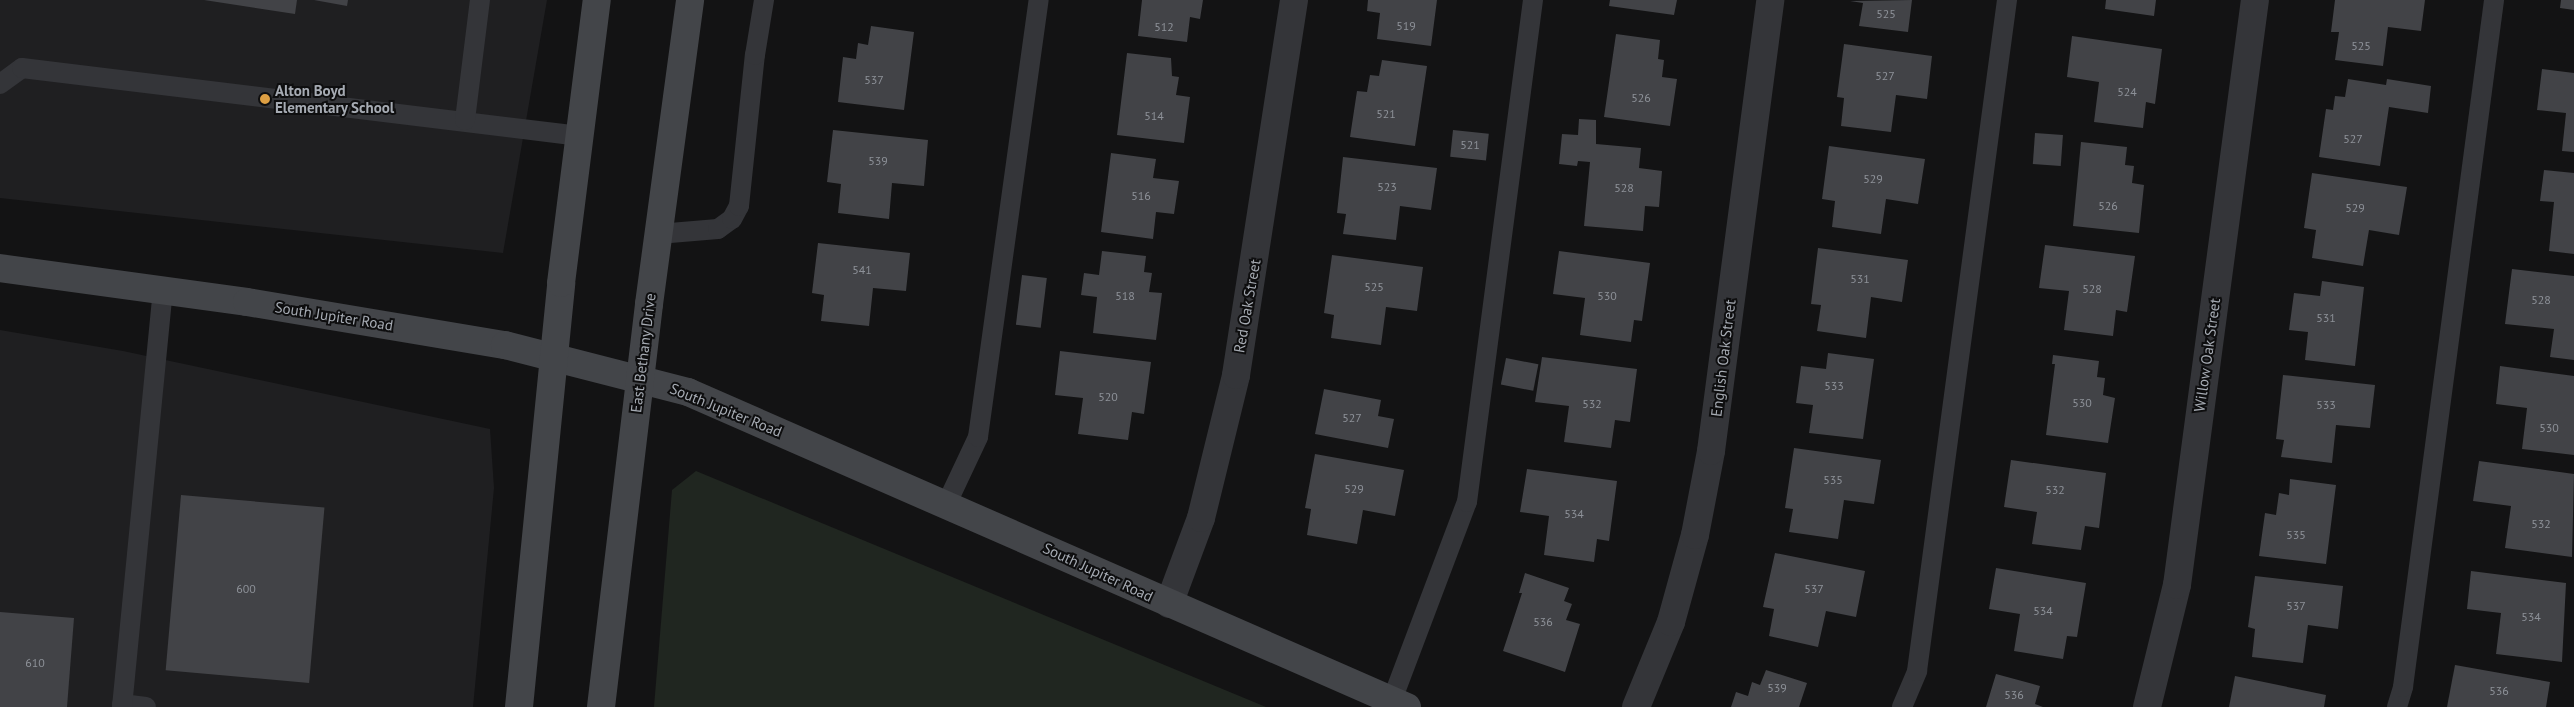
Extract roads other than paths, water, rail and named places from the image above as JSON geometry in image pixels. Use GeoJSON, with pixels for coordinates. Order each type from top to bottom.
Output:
{"type":"FeatureCollection","features":[{"type":"Feature","properties":{"kind":"street"},"geometry":{"type":"LineString","coordinates":[[519,707],[555,357],[597,0]]}},
{"type":"Feature","properties":{"kind":"street","name":"East Bethany Drive"},"geometry":{"type":"LineString","coordinates":[[601,707],[658,234],[690,0]]}},
{"type":"Feature","properties":{"kind":"street","name":"Red Oak Street"},"geometry":{"type":"LineString","coordinates":[[1169,604],[1200,518],[1236,375],[1294,0]]}},
{"type":"Feature","properties":{"kind":"street","name":"English Oak Street"},"geometry":{"type":"LineString","coordinates":[[1636,707],[1671,622],[1704,488],[1770,0]]}},
{"type":"Feature","properties":{"kind":"street","name":"Willow Oak Street"},"geometry":{"type":"LineString","coordinates":[[2148,707],[2177,585],[2255,0]]}},
{"type":"Feature","properties":{"kind":"street","name":"South Jupiter Road"},"geometry":{"type":"LineString","coordinates":[[0,268],[163,291],[495,343],[688,392],[947,503],[1169,604],[1399,704]]}},
{"type":"Feature","properties":{"kind":"lane"},"geometry":{"type":"LineString","coordinates":[[465,120],[480,0]]}},
{"type":"Feature","properties":{"kind":"lane"},"geometry":{"type":"LineString","coordinates":[[658,234],[718,228],[732,219],[739,206],[755,55],[764,0]]}},
{"type":"Feature","properties":{"kind":"lane"},"geometry":{"type":"LineString","coordinates":[[947,503],[978,437],[1040,0]]}},
{"type":"Feature","properties":{"kind":"lane"},"geometry":{"type":"LineString","coordinates":[[1399,704],[1467,502],[1533,0]]}},
{"type":"Feature","properties":{"kind":"lane"},"geometry":{"type":"LineString","coordinates":[[1902,707],[1917,671],[2006,0]]}},
{"type":"Feature","properties":{"kind":"lane"},"geometry":{"type":"LineString","coordinates":[[2397,707],[2409,648],[2494,0]]}},
{"type":"Feature","properties":{"kind":"lane"},"geometry":{"type":"LineString","coordinates":[[0,84],[22,68],[465,120],[580,136]]}},
{"type":"Feature","properties":{"kind":"lane"},"geometry":{"type":"LineString","coordinates":[[146,707],[122,706],[163,291]]}},
{"type":"Feature","properties":{"kind":"place","name":"Alton Boyd Elementary School"},"geometry":{"type":"Point","coordinates":[265,99]}}]}
